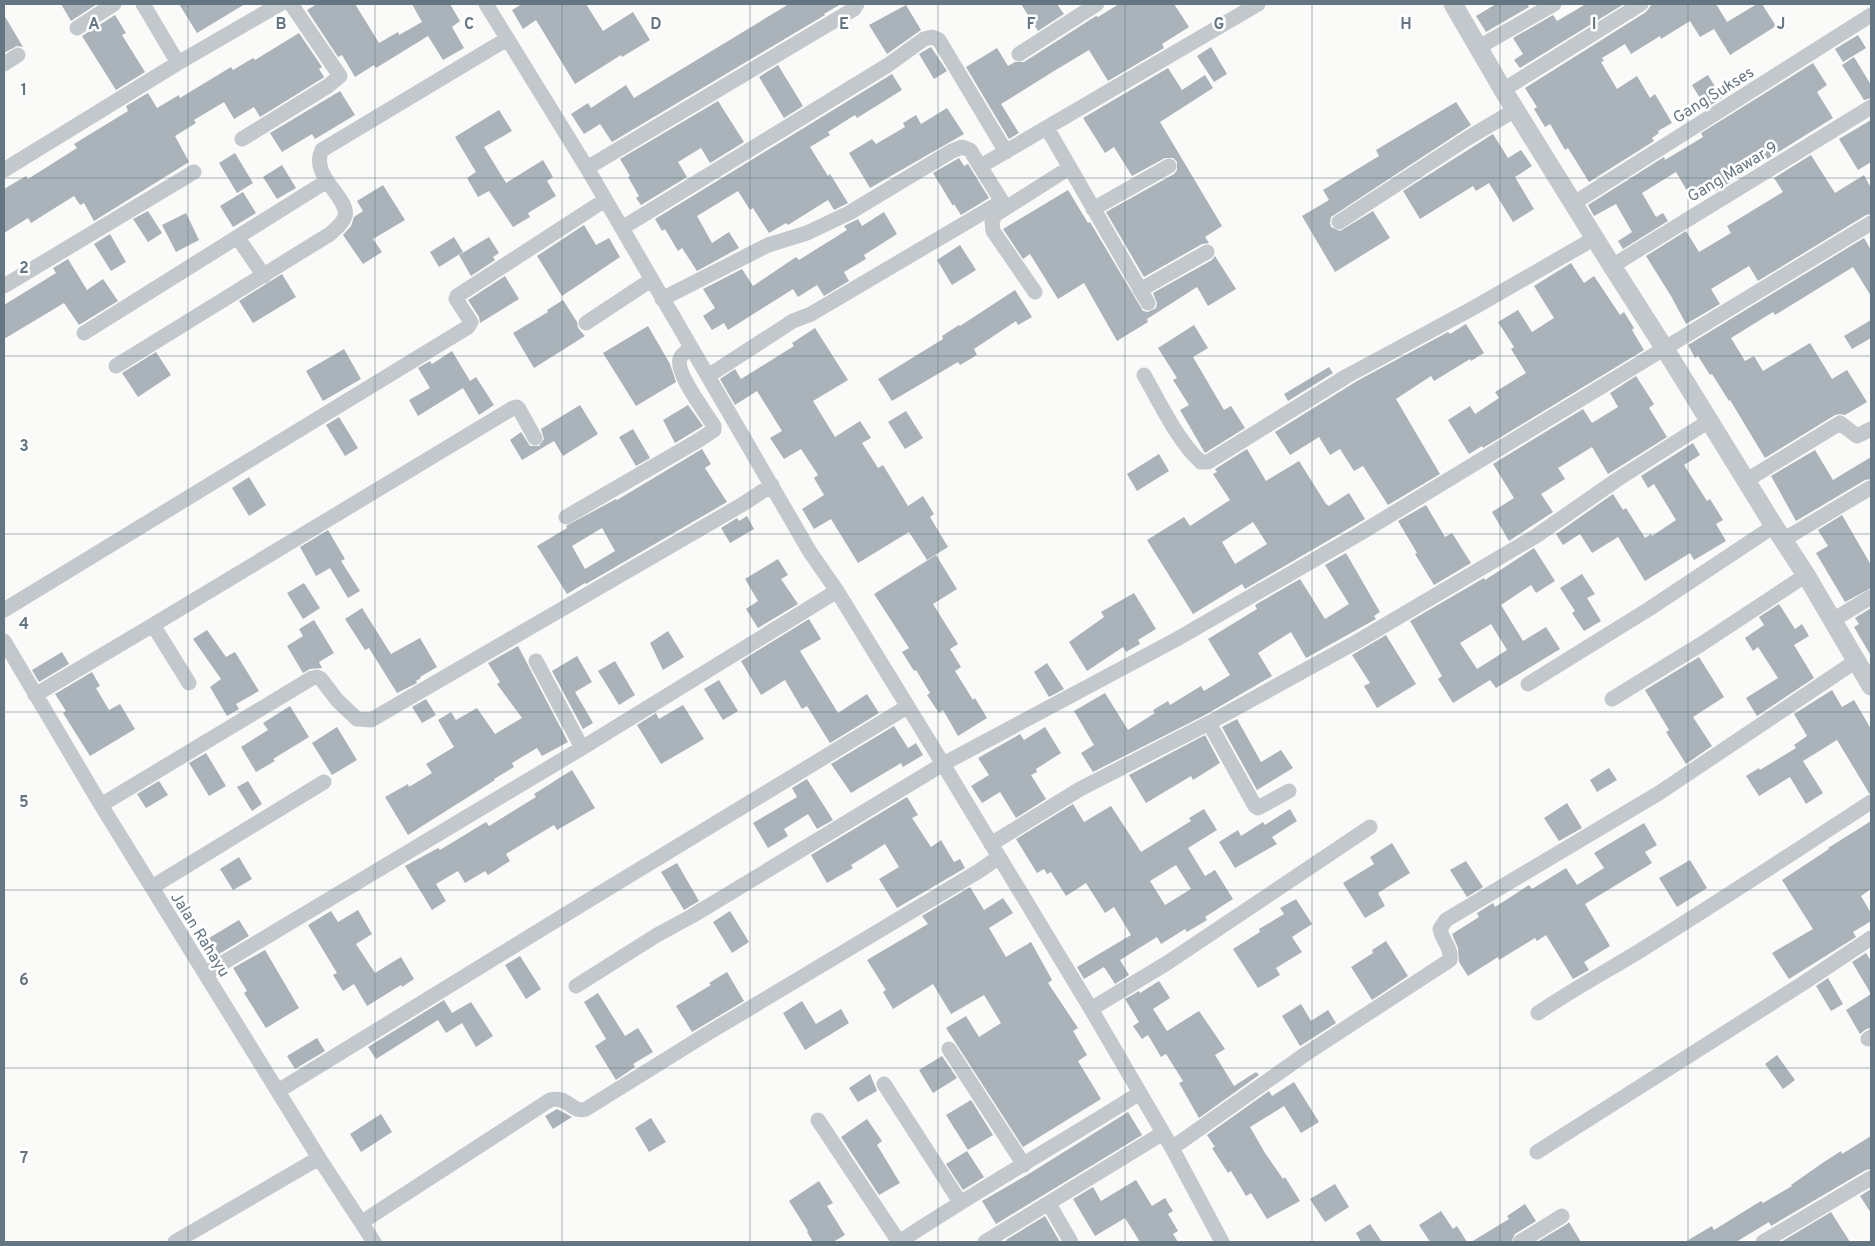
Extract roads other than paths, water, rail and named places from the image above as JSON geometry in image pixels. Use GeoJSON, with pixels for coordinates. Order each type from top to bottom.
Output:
{"type":"FeatureCollection","features":[{"type":"Feature","properties":{"kind":"street"},"geometry":{"type":"LineString","coordinates":[[77,28],[114,4]]}},
{"type":"Feature","properties":{"kind":"street"},"geometry":{"type":"LineString","coordinates":[[143,4],[178,63]]}},
{"type":"Feature","properties":{"kind":"street"},"geometry":{"type":"LineString","coordinates":[[4,170],[178,63],[280,4]]}},
{"type":"Feature","properties":{"kind":"street"},"geometry":{"type":"LineString","coordinates":[[242,139],[328,86],[340,76],[291,4]]}},
{"type":"Feature","properties":{"kind":"street"},"geometry":{"type":"LineString","coordinates":[[486,4],[587,168],[810,552],[837,591],[1091,1009],[1172,1148],[1222,1242]]}},
{"type":"Feature","properties":{"kind":"street"},"geometry":{"type":"LineString","coordinates":[[587,168],[854,9],[857,4]]}},
{"type":"Feature","properties":{"kind":"street"},"geometry":{"type":"LineString","coordinates":[[1020,54],[1098,4]]}},
{"type":"Feature","properties":{"kind":"street"},"geometry":{"type":"LineString","coordinates":[[981,166],[1258,4]]}},
{"type":"Feature","properties":{"kind":"street"},"geometry":{"type":"LineString","coordinates":[[1453,4],[1515,110],[1806,575],[1871,686]]}},
{"type":"Feature","properties":{"kind":"street"},"geometry":{"type":"LineString","coordinates":[[1479,47],[1554,4]]}},
{"type":"Feature","properties":{"kind":"street"},"geometry":{"type":"LineString","coordinates":[[1503,90],[1641,4]]}},
{"type":"Feature","properties":{"kind":"street","name":"Gang Sukses"},"geometry":{"type":"LineString","coordinates":[[1574,203],[1868,22]]}},
{"type":"Feature","properties":{"kind":"street"},"geometry":{"type":"LineString","coordinates":[[622,228],[888,65],[924,39],[932,37],[939,40],[1006,152]]}},
{"type":"Feature","properties":{"kind":"street"},"geometry":{"type":"LineString","coordinates":[[116,366],[330,234],[343,222],[346,214],[345,208],[327,181],[319,164],[318,156],[322,150],[507,39]]}},
{"type":"Feature","properties":{"kind":"street"},"geometry":{"type":"LineString","coordinates":[[4,64],[18,55]]}},
{"type":"Feature","properties":{"kind":"street","name":"Gang Mawar 9"},"geometry":{"type":"LineString","coordinates":[[1612,266],[1871,107]]}},
{"type":"Feature","properties":{"kind":"street"},"geometry":{"type":"LineString","coordinates":[[1339,222],[1468,138],[1515,110]]}},
{"type":"Feature","properties":{"kind":"street"},"geometry":{"type":"LineString","coordinates":[[1047,128],[1148,303]]}},
{"type":"Feature","properties":{"kind":"street"},"geometry":{"type":"LineString","coordinates":[[662,299],[768,246],[807,233],[849,214],[952,151],[962,147],[970,150],[1003,205]]}},
{"type":"Feature","properties":{"kind":"street"},"geometry":{"type":"LineString","coordinates":[[1093,210],[1169,166]]}},
{"type":"Feature","properties":{"kind":"street"},"geometry":{"type":"LineString","coordinates":[[708,376],[794,321],[819,309],[1069,168]]}},
{"type":"Feature","properties":{"kind":"street"},"geometry":{"type":"LineString","coordinates":[[4,286],[194,172]]}},
{"type":"Feature","properties":{"kind":"street"},"geometry":{"type":"LineString","coordinates":[[84,333],[327,181]]}},
{"type":"Feature","properties":{"kind":"street"},"geometry":{"type":"LineString","coordinates":[[4,610],[468,327],[471,322],[456,300],[457,296],[605,200]]}},
{"type":"Feature","properties":{"kind":"street"},"geometry":{"type":"LineString","coordinates":[[1003,205],[992,222],[993,231],[1035,292]]}},
{"type":"Feature","properties":{"kind":"street"},"geometry":{"type":"LineString","coordinates":[[576,986],[657,935],[692,916],[943,764],[1177,639],[1342,544],[1871,223]]}},
{"type":"Feature","properties":{"kind":"street"},"geometry":{"type":"LineString","coordinates":[[238,238],[264,276]]}},
{"type":"Feature","properties":{"kind":"street"},"geometry":{"type":"LineString","coordinates":[[1144,375],[1174,427],[1195,457],[1200,462],[1208,462],[1347,376],[1476,307],[1595,238]]}},
{"type":"Feature","properties":{"kind":"street"},"geometry":{"type":"LineString","coordinates":[[1140,290],[1207,252]]}},
{"type":"Feature","properties":{"kind":"street"},"geometry":{"type":"LineString","coordinates":[[586,323],[651,280]]}},
{"type":"Feature","properties":{"kind":"street"},"geometry":{"type":"LineString","coordinates":[[566,517],[714,430],[714,426],[684,379],[680,368],[679,360],[691,348]]}},
{"type":"Feature","properties":{"kind":"street"},"geometry":{"type":"LineString","coordinates":[[35,695],[513,408],[517,407],[520,409],[535,438]]}},
{"type":"Feature","properties":{"kind":"street"},"geometry":{"type":"LineString","coordinates":[[362,1222],[550,1100],[563,1099],[577,1109],[586,1108],[979,871],[995,851],[1080,789],[1209,723],[1358,641],[1536,536],[1709,421]]}},
{"type":"Feature","properties":{"kind":"street"},"geometry":{"type":"LineString","coordinates":[[1747,480],[1840,423],[1858,436],[1871,429]]}},
{"type":"Feature","properties":{"kind":"street"},"geometry":{"type":"LineString","coordinates":[[102,806],[189,751],[312,678],[321,679],[337,700],[357,718],[371,720],[772,485]]}},
{"type":"Feature","properties":{"kind":"street"},"geometry":{"type":"LineString","coordinates":[[1528,684],[1649,609],[1778,533],[1870,488]]}},
{"type":"Feature","properties":{"kind":"street"},"geometry":{"type":"LineString","coordinates":[[1612,699],[1703,643],[1806,575]]}},
{"type":"Feature","properties":{"kind":"street"},"geometry":{"type":"LineString","coordinates":[[206,973],[582,748],[837,591]]}},
{"type":"Feature","properties":{"kind":"street"},"geometry":{"type":"LineString","coordinates":[[1833,620],[1871,597]]}},
{"type":"Feature","properties":{"kind":"street"},"geometry":{"type":"LineString","coordinates":[[153,625],[189,683]]}},
{"type":"Feature","properties":{"kind":"street","name":"Jalan Rahayu"},"geometry":{"type":"LineString","coordinates":[[4,641],[152,888],[319,1158],[374,1242]]}},
{"type":"Feature","properties":{"kind":"street"},"geometry":{"type":"LineString","coordinates":[[536,661],[582,748]]}},
{"type":"Feature","properties":{"kind":"street"},"geometry":{"type":"LineString","coordinates":[[1172,1148],[1307,1053],[1450,960],[1450,948],[1441,937],[1440,929],[1446,920],[1659,793],[1856,661]]}},
{"type":"Feature","properties":{"kind":"street"},"geometry":{"type":"LineString","coordinates":[[278,1092],[907,707]]}},
{"type":"Feature","properties":{"kind":"street"},"geometry":{"type":"LineString","coordinates":[[1209,723],[1255,806],[1258,808],[1289,791]]}},
{"type":"Feature","properties":{"kind":"street"},"geometry":{"type":"LineString","coordinates":[[152,888],[324,782]]}},
{"type":"Feature","properties":{"kind":"street"},"geometry":{"type":"LineString","coordinates":[[1538,1013],[1568,992],[1638,952],[1871,802]]}},
{"type":"Feature","properties":{"kind":"street"},"geometry":{"type":"LineString","coordinates":[[1091,1009],[1167,963],[1370,827]]}},
{"type":"Feature","properties":{"kind":"street"},"geometry":{"type":"LineString","coordinates":[[1537,1152],[1802,984],[1871,938]]}},
{"type":"Feature","properties":{"kind":"street"},"geometry":{"type":"LineString","coordinates":[[949,1049],[1024,1165]]}},
{"type":"Feature","properties":{"kind":"street"},"geometry":{"type":"LineString","coordinates":[[884,1084],[960,1202]]}},
{"type":"Feature","properties":{"kind":"street"},"geometry":{"type":"LineString","coordinates":[[818,1120],[899,1242],[960,1202],[1024,1165],[1140,1093]]}},
{"type":"Feature","properties":{"kind":"street"},"geometry":{"type":"LineString","coordinates":[[985,1242],[1163,1133]]}},
{"type":"Feature","properties":{"kind":"street"},"geometry":{"type":"LineString","coordinates":[[175,1242],[319,1158]]}},
{"type":"Feature","properties":{"kind":"street"},"geometry":{"type":"LineString","coordinates":[[1764,1242],[1871,1178]]}},
{"type":"Feature","properties":{"kind":"street"},"geometry":{"type":"LineString","coordinates":[[1049,1204],[1071,1242]]}},
{"type":"Feature","properties":{"kind":"street"},"geometry":{"type":"LineString","coordinates":[[1520,1242],[1562,1216]]}}]}
